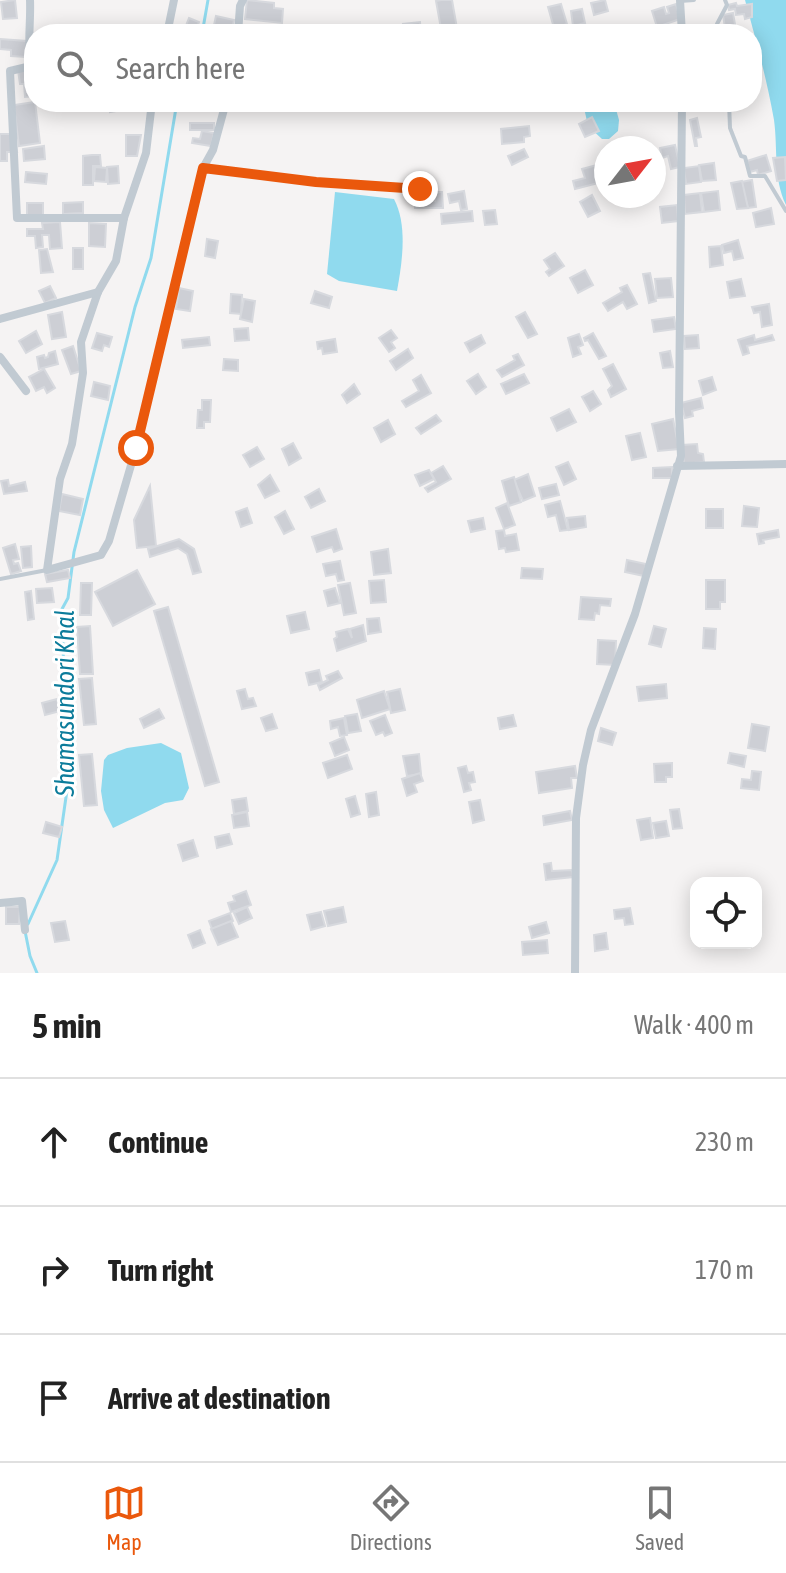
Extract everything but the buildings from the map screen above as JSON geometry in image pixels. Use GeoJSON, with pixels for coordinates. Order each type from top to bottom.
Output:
{"type":"FeatureCollection","features":[{"type":"Feature","properties":{"kind":"street"},"geometry":{"type":"LineString","coordinates":[[30,0],[31,24]]}},
{"type":"Feature","properties":{"kind":"street"},"geometry":{"type":"LineString","coordinates":[[169,24],[174,0]]}},
{"type":"Feature","properties":{"kind":"street"},"geometry":{"type":"LineString","coordinates":[[239,24],[243,0]]}},
{"type":"Feature","properties":{"kind":"street"},"geometry":{"type":"LineString","coordinates":[[680,0],[681,24]]}},
{"type":"Feature","properties":{"kind":"street"},"geometry":{"type":"LineString","coordinates":[[24,68],[10,71],[17,218],[124,218]]}},
{"type":"Feature","properties":{"kind":"street"},"geometry":{"type":"LineString","coordinates":[[151,112],[146,153],[124,218],[116,261],[98,292],[81,342],[83,373],[72,444],[60,479],[47,570],[101,555],[109,541],[136,448],[203,168],[213,150],[223,112]]}},
{"type":"Feature","properties":{"kind":"street"},"geometry":{"type":"LineString","coordinates":[[575,973],[576,818],[583,765],[591,730],[635,614],[681,456],[682,112]]}},
{"type":"Feature","properties":{"kind":"street"},"geometry":{"type":"LineString","coordinates":[[203,168],[316,182],[420,189]]}},
{"type":"Feature","properties":{"kind":"street"},"geometry":{"type":"LineString","coordinates":[[0,319],[98,292]]}},
{"type":"Feature","properties":{"kind":"street"},"geometry":{"type":"LineString","coordinates":[[0,357],[26,391]]}},
{"type":"Feature","properties":{"kind":"street"},"geometry":{"type":"LineString","coordinates":[[677,466],[786,464]]}},
{"type":"Feature","properties":{"kind":"street"},"geometry":{"type":"LineString","coordinates":[[0,903],[22,901],[25,930]]}},
{"type":"Feature","properties":{"kind":"lane"},"geometry":{"type":"LineString","coordinates":[[680,0],[694,0]]}},
{"type":"Feature","properties":{"kind":"lane"},"geometry":{"type":"LineString","coordinates":[[717,24],[727,5],[725,0]]}},
{"type":"Feature","properties":{"kind":"lane"},"geometry":{"type":"LineString","coordinates":[[729,112],[730,128],[741,156],[745,157],[750,176],[765,176],[786,211]]}},
{"type":"Feature","properties":{"kind":"lane"},"geometry":{"type":"LineString","coordinates":[[0,579],[47,570]]}},
{"type":"Feature","properties":{"kind":"water"},"geometry":{"type":"Polygon","coordinates":[[[745,0],[786,0],[786,205],[778,174],[775,131],[762,64],[762,24],[751,24],[745,0]]]}},
{"type":"Feature","properties":{"kind":"water"},"geometry":{"type":"Polygon","coordinates":[[[585,112],[617,112],[618,131],[612,136],[599,136],[588,126],[585,112]]]}},
{"type":"Feature","properties":{"kind":"water"},"geometry":{"type":"Polygon","coordinates":[[[335,192],[394,199],[402,233],[397,291],[339,281],[327,274],[335,192]]]}},
{"type":"Feature","properties":{"kind":"water"},"geometry":{"type":"Polygon","coordinates":[[[161,743],[181,753],[189,788],[183,800],[165,803],[113,828],[104,810],[101,791],[104,760],[108,755],[127,748],[161,743]]]}},
{"type":"Feature","properties":{"kind":"waterway","name":"Shamasundori Khal"},"geometry":{"type":"LineString","coordinates":[[204,24],[208,0]]}},
{"type":"Feature","properties":{"kind":"waterway","name":"Shamasundori Khal"},"geometry":{"type":"LineString","coordinates":[[28,924],[57,860],[67,790],[62,609],[68,598],[74,552],[135,307],[151,258],[175,112]]}},
{"type":"Feature","properties":{"kind":"waterway","name":"Shamasundori Khal"},"geometry":{"type":"LineString","coordinates":[[25,931],[37,973]]}},
{"type":"Feature","properties":{"kind":"route"},"geometry":{"type":"LineString","coordinates":[[136,448],[203,168],[316,182],[420,189]]}}]}
